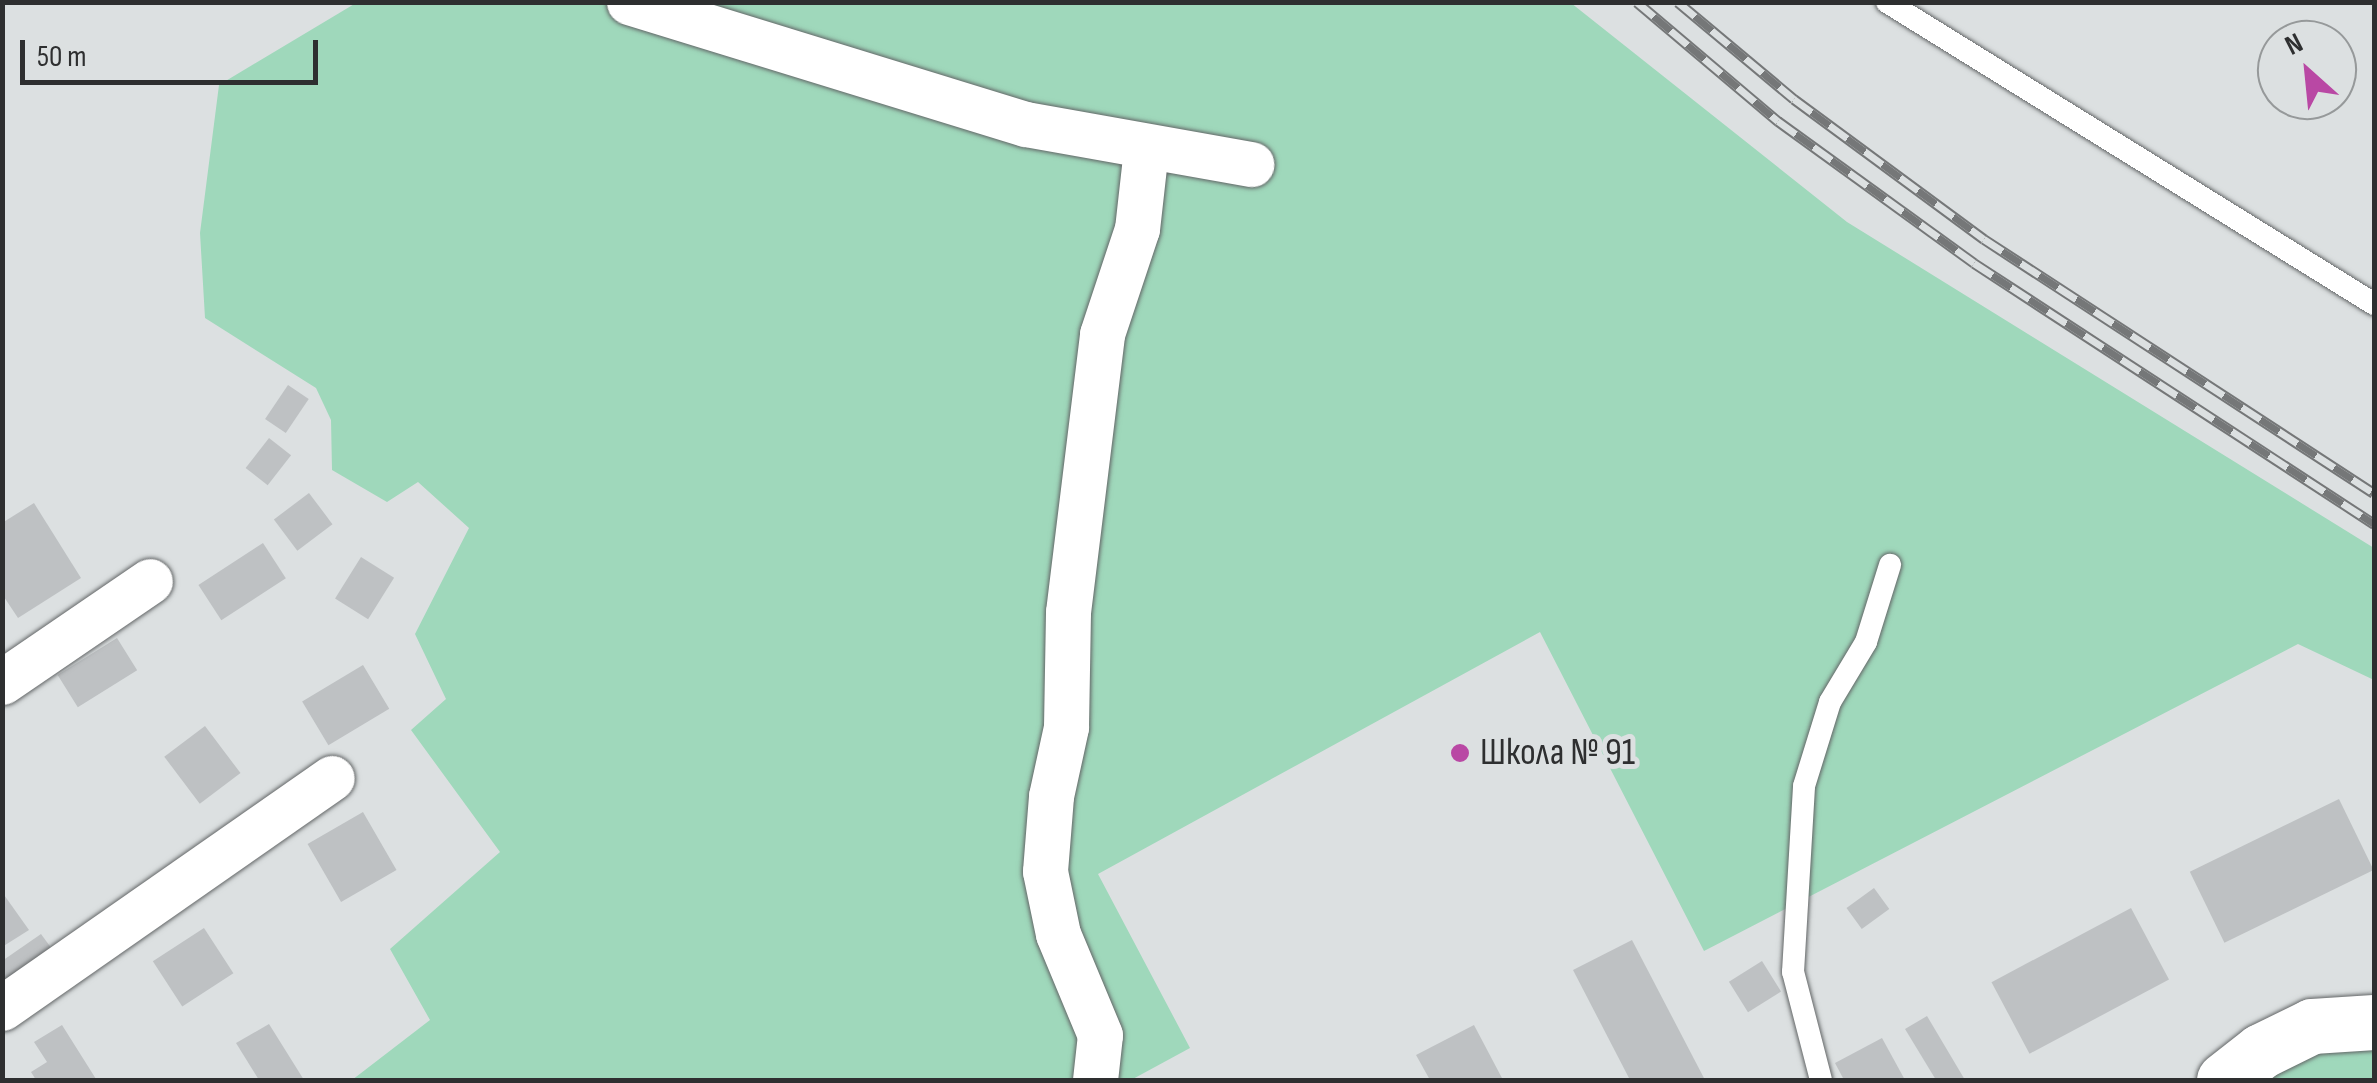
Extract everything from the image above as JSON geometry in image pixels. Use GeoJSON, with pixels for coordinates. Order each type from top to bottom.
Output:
{"type":"FeatureCollection","features":[{"type":"Feature","properties":{"kind":"street"},"geometry":{"type":"LineString","coordinates":[[629,2],[1026,124],[1146,150],[1251,164]]}},
{"type":"Feature","properties":{"kind":"street"},"geometry":{"type":"LineString","coordinates":[[1095,1080],[1100,1035],[1058,934],[1045,872],[1051,796],[1066,726],[1068,612],[1102,334],[1137,229],[1146,150]]}},
{"type":"Feature","properties":{"kind":"street"},"geometry":{"type":"LineString","coordinates":[[2,682],[150,581]]}},
{"type":"Feature","properties":{"kind":"street"},"geometry":{"type":"LineString","coordinates":[[2,1008],[332,778]]}},
{"type":"Feature","properties":{"kind":"street"},"geometry":{"type":"LineString","coordinates":[[2224,1080],[2261,1051],[2312,1026],[2374,1022]]}},
{"type":"Feature","properties":{"kind":"lane"},"geometry":{"type":"LineString","coordinates":[[1886,2],[2374,304]]}},
{"type":"Feature","properties":{"kind":"lane"},"geometry":{"type":"LineString","coordinates":[[1821,1080],[1794,972],[1804,786],[1830,702],[1866,642],[1890,565]]}},
{"type":"Feature","properties":{"kind":"green space"},"geometry":{"type":"Polygon","coordinates":[[[356,3],[1571,3],[1847,222],[2374,548],[2374,680],[2298,644],[1704,951],[1540,632],[1098,874],[1190,1048],[1131,1080],[352,1080],[430,1020],[390,949],[500,852],[411,730],[446,699],[415,634],[469,528],[418,482],[387,502],[332,470],[331,420],[316,388],[205,318],[200,233],[219,85],[356,3]]]}},
{"type":"Feature","properties":{"kind":"green space"},"geometry":{"type":"Polygon","coordinates":[[[2374,1040],[2374,1080],[2256,1080],[2329,1044],[2374,1040]]]}},
{"type":"Feature","properties":{"kind":"building"},"geometry":{"type":"Polygon","coordinates":[[[288,385],[309,399],[286,433],[265,419],[288,385]]]}},
{"type":"Feature","properties":{"kind":"building"},"geometry":{"type":"Polygon","coordinates":[[[269,438],[291,455],[268,485],[246,468],[269,438]]]}},
{"type":"Feature","properties":{"kind":"building"},"geometry":{"type":"Polygon","coordinates":[[[309,493],[332,524],[297,551],[274,519],[309,493]]]}},
{"type":"Feature","properties":{"kind":"building"},"geometry":{"type":"Polygon","coordinates":[[[34,503],[81,578],[18,618],[2,594],[2,523],[34,503]]]}},
{"type":"Feature","properties":{"kind":"building"},"geometry":{"type":"Polygon","coordinates":[[[263,543],[286,578],[221,620],[198,585],[263,543]]]}},
{"type":"Feature","properties":{"kind":"building"},"geometry":{"type":"Polygon","coordinates":[[[361,557],[394,578],[368,619],[335,599],[361,557]]]}},
{"type":"Feature","properties":{"kind":"building"},"geometry":{"type":"Polygon","coordinates":[[[117,638],[137,670],[78,707],[58,675],[117,638]]]}},
{"type":"Feature","properties":{"kind":"building"},"geometry":{"type":"Polygon","coordinates":[[[363,665],[389,709],[328,745],[302,702],[363,665]]]}},
{"type":"Feature","properties":{"kind":"building"},"geometry":{"type":"Polygon","coordinates":[[[205,726],[241,773],[200,804],[164,757],[205,726]]]}},
{"type":"Feature","properties":{"kind":"building"},"geometry":{"type":"Polygon","coordinates":[[[2339,799],[2374,870],[2224,943],[2190,872],[2339,799]]]}},
{"type":"Feature","properties":{"kind":"building"},"geometry":{"type":"Polygon","coordinates":[[[363,812],[397,870],[341,902],[308,844],[363,812]]]}},
{"type":"Feature","properties":{"kind":"building"},"geometry":{"type":"Polygon","coordinates":[[[1874,888],[1889,909],[1862,929],[1846,908],[1874,888]]]}},
{"type":"Feature","properties":{"kind":"building"},"geometry":{"type":"Polygon","coordinates":[[[2,892],[29,930],[2,947],[2,892]]]}},
{"type":"Feature","properties":{"kind":"building"},"geometry":{"type":"Polygon","coordinates":[[[2131,908],[2169,980],[2030,1054],[1991,982],[2131,908]]]}},
{"type":"Feature","properties":{"kind":"building"},"geometry":{"type":"Polygon","coordinates":[[[204,928],[233,973],[182,1007],[153,961],[204,928]]]}},
{"type":"Feature","properties":{"kind":"building"},"geometry":{"type":"Polygon","coordinates":[[[41,934],[52,949],[2,984],[2,961],[41,934]]]}},
{"type":"Feature","properties":{"kind":"building"},"geometry":{"type":"Polygon","coordinates":[[[1632,940],[1705,1080],[1630,1080],[1573,970],[1632,940]]]}},
{"type":"Feature","properties":{"kind":"building"},"geometry":{"type":"Polygon","coordinates":[[[1762,961],[1781,992],[1748,1012],[1729,982],[1762,961]]]}},
{"type":"Feature","properties":{"kind":"building"},"geometry":{"type":"Polygon","coordinates":[[[1927,1016],[1965,1080],[1936,1080],[1905,1029],[1927,1016]]]}},
{"type":"Feature","properties":{"kind":"building"},"geometry":{"type":"Polygon","coordinates":[[[269,1024],[304,1080],[259,1080],[236,1043],[269,1024]]]}},
{"type":"Feature","properties":{"kind":"building"},"geometry":{"type":"Polygon","coordinates":[[[62,1025],[96,1079],[36,1080],[31,1072],[47,1062],[34,1042],[62,1025]]]}},
{"type":"Feature","properties":{"kind":"building"},"geometry":{"type":"Polygon","coordinates":[[[1474,1025],[1503,1080],[1430,1080],[1416,1055],[1474,1025]]]}},
{"type":"Feature","properties":{"kind":"building"},"geometry":{"type":"Polygon","coordinates":[[[1882,1038],[1905,1080],[1844,1080],[1835,1063],[1882,1038]]]}},
{"type":"Feature","properties":{"kind":"railway"},"geometry":{"type":"LineString","coordinates":[[1637,2],[1778,121],[1974,263],[2374,524]]}},
{"type":"Feature","properties":{"kind":"railway"},"geometry":{"type":"LineString","coordinates":[[1678,2],[1794,99],[1984,239],[2374,493]]}},
{"type":"Feature","properties":{"kind":"place","name":"Школа № 91"},"geometry":{"type":"Point","coordinates":[1460,753]}}]}
